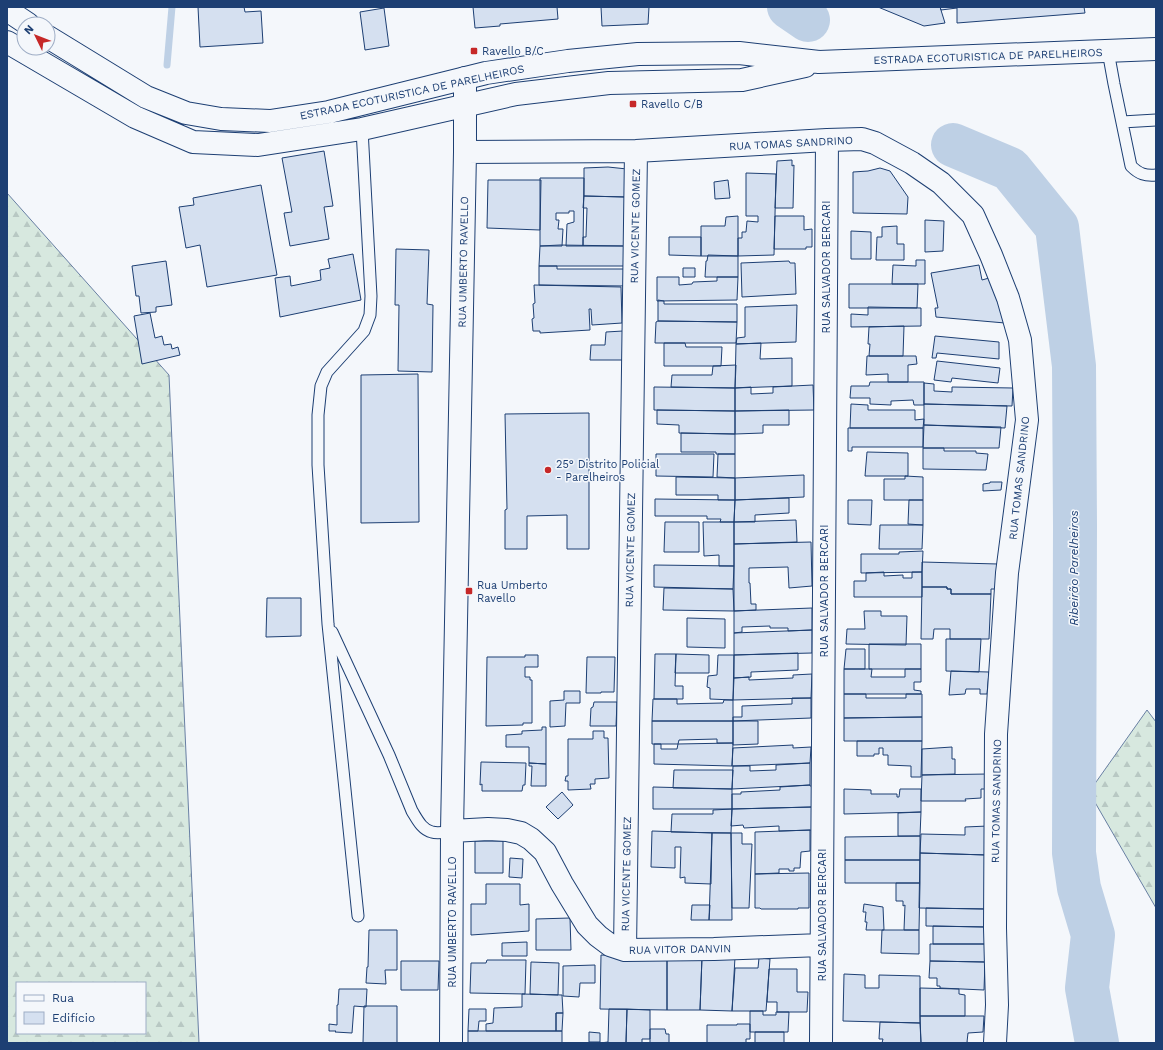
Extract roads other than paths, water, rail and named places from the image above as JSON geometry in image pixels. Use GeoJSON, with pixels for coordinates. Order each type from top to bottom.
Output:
{"type":"FeatureCollection","features":[{"type":"Feature","properties":{"kind":"street"},"geometry":{"type":"LineString","coordinates":[[7,10],[16,16]]}},
{"type":"Feature","properties":{"kind":"street","name":"ESTRADA ECOTURISTICA DE PARELHEIROS"},"geometry":{"type":"LineString","coordinates":[[7,42],[135,117],[193,142],[258,145],[362,130],[516,94],[609,83],[742,80],[819,62]]}},
{"type":"Feature","properties":{"kind":"street","name":"ESTRADA ECOTURISTICA DE PARELHEIROS"},"geometry":{"type":"LineString","coordinates":[[56,42],[146,98],[186,113],[221,119],[270,121],[329,112],[465,78],[514,68],[638,54],[739,53],[819,62],[1156,49]]}},
{"type":"Feature","properties":{"kind":"street","name":"RUA UMBERTO RAVELLO"},"geometry":{"type":"LineString","coordinates":[[451,1043],[452,831],[465,152],[465,78]]}},
{"type":"Feature","properties":{"kind":"street","name":"RUA TOMAS SANDRINO"},"geometry":{"type":"LineString","coordinates":[[465,152],[636,151],[862,139],[912,163],[941,183],[973,215],[1008,298],[1020,340],[1027,420],[1007,574],[996,734],[995,928],[997,1005],[995,1043]]}},
{"type":"Feature","properties":{"kind":"street","name":"RUA SALVADOR BERCARI"},"geometry":{"type":"LineString","coordinates":[[821,1043],[827,140]]}},
{"type":"Feature","properties":{"kind":"street","name":"RUA VICENTE GOMEZ"},"geometry":{"type":"LineString","coordinates":[[625,950],[636,151]]}},
{"type":"Feature","properties":{"kind":"street","name":"RUA VITOR DANVIN"},"geometry":{"type":"LineString","coordinates":[[452,831],[488,829],[507,830],[521,833],[531,839],[545,852],[562,884],[587,925],[610,945],[625,950],[821,945]]}},
{"type":"Feature","properties":{"kind":"lane"},"geometry":{"type":"LineString","coordinates":[[1108,51],[1132,166],[1138,172],[1147,176],[1156,175]]}},
{"type":"Feature","properties":{"kind":"lane"},"geometry":{"type":"LineString","coordinates":[[1122,122],[1156,120]]}},
{"type":"Feature","properties":{"kind":"lane"},"geometry":{"type":"LineString","coordinates":[[358,916],[328,624],[318,465],[318,415],[321,386],[327,372],[364,331],[370,316],[371,296],[362,130]]}},
{"type":"Feature","properties":{"kind":"lane"},"geometry":{"type":"LineString","coordinates":[[328,624],[390,755],[412,811],[423,828],[432,832],[452,831]]}},
{"type":"Feature","properties":{"kind":"waterway"},"geometry":{"type":"LineString","coordinates":[[167,65],[172,7]]}},
{"type":"Feature","properties":{"kind":"waterway","name":"Ribeirão Parelheiros"},"geometry":{"type":"LineString","coordinates":[[789,7],[808,20]]}},
{"type":"Feature","properties":{"kind":"waterway","name":"Ribeirão Parelheiros"},"geometry":{"type":"LineString","coordinates":[[953,145],[1010,169],[1057,227],[1074,366],[1074,853],[1079,888],[1093,935],[1087,988],[1097,1043]]}},
{"type":"Feature","properties":{"kind":"place","name":"Ravello B/C"},"geometry":{"type":"Point","coordinates":[474,51]}},
{"type":"Feature","properties":{"kind":"place","name":"Ravello C/B"},"geometry":{"type":"Point","coordinates":[633,104]}},
{"type":"Feature","properties":{"kind":"place","name":"25° Distrito Policial - Parelheiros"},"geometry":{"type":"Point","coordinates":[548,470]}},
{"type":"Feature","properties":{"kind":"place","name":"Rua Umberto Ravello"},"geometry":{"type":"Point","coordinates":[469,591]}}]}
